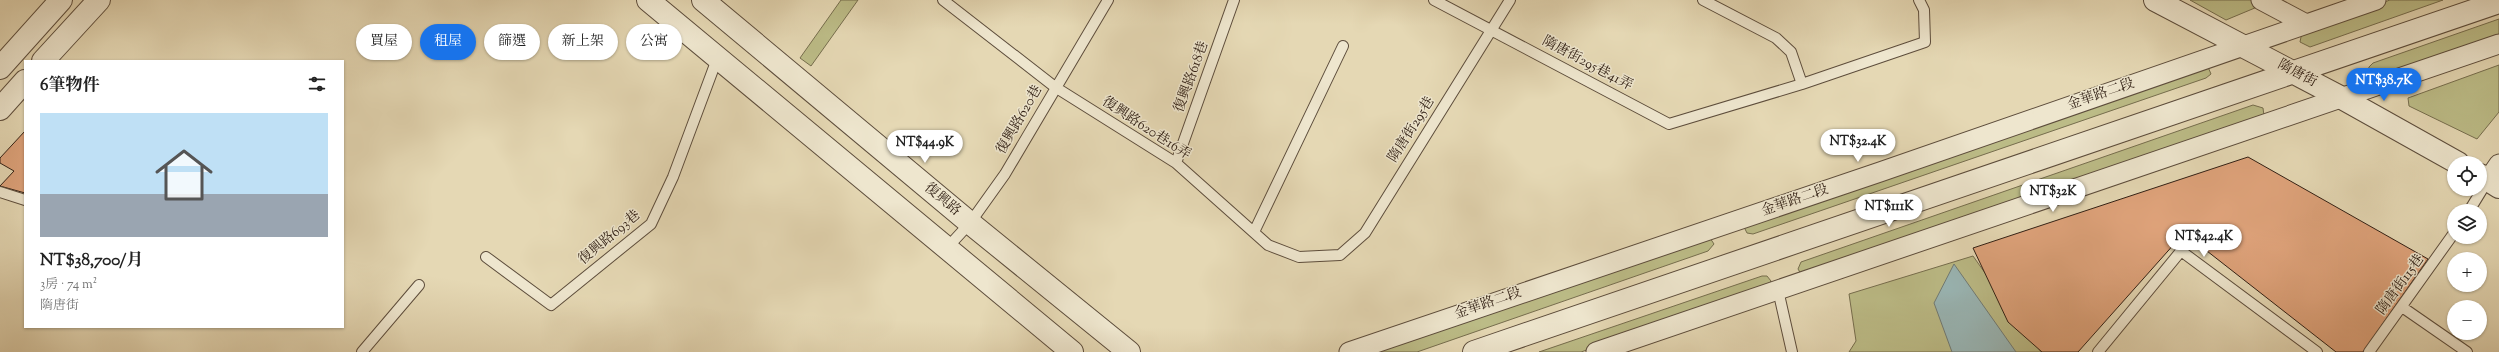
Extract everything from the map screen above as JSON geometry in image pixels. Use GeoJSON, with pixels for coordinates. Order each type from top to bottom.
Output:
{"type":"FeatureCollection","features":[{"type":"Feature","properties":{"kind":"street"},"geometry":{"type":"LineString","coordinates":[[0,68],[61,0]]}},
{"type":"Feature","properties":{"kind":"street"},"geometry":{"type":"LineString","coordinates":[[44,60],[100,0]]}},
{"type":"Feature","properties":{"kind":"street"},"geometry":{"type":"LineString","coordinates":[[648,0],[717,59],[1072,352]]}},
{"type":"Feature","properties":{"kind":"street","name":"復興路"},"geometry":{"type":"LineString","coordinates":[[702,0],[970,223],[1129,352]]}},
{"type":"Feature","properties":{"kind":"street","name":"隋唐街"},"geometry":{"type":"LineString","coordinates":[[2155,0],[2340,97],[2447,157]]}},
{"type":"Feature","properties":{"kind":"street"},"geometry":{"type":"LineString","coordinates":[[2261,0],[2306,24]]}},
{"type":"Feature","properties":{"kind":"street","name":"金華路二段"},"geometry":{"type":"LineString","coordinates":[[1349,352],[2376,0]]}},
{"type":"Feature","properties":{"kind":"street"},"geometry":{"type":"LineString","coordinates":[[1474,352],[2499,2]]}},
{"type":"Feature","properties":{"kind":"street"},"geometry":{"type":"LineString","coordinates":[[1596,352],[2499,44]]}},
{"type":"Feature","properties":{"kind":"street"},"geometry":{"type":"LineString","coordinates":[[0,109],[24,82]]}},
{"type":"Feature","properties":{"kind":"lane","name":"復興路620巷16弄"},"geometry":{"type":"LineString","coordinates":[[943,0],[1055,87],[1176,163],[1268,245],[1299,257],[1323,256]]}},
{"type":"Feature","properties":{"kind":"lane","name":"復興路620巷"},"geometry":{"type":"LineString","coordinates":[[947,248],[970,223],[1005,174],[1055,87],[1108,0]]}},
{"type":"Feature","properties":{"kind":"lane","name":"復興路618巷"},"geometry":{"type":"LineString","coordinates":[[1176,163],[1234,0]]}},
{"type":"Feature","properties":{"kind":"lane","name":"隋唐街295巷41弄"},"geometry":{"type":"LineString","coordinates":[[1434,0],[1669,124],[1802,84]]}},
{"type":"Feature","properties":{"kind":"lane","name":"隋唐街295巷"},"geometry":{"type":"LineString","coordinates":[[1323,256],[1340,255],[1365,233],[1510,0]]}},
{"type":"Feature","properties":{"kind":"lane"},"geometry":{"type":"LineString","coordinates":[[1703,0],[1776,38],[1791,52],[1802,84],[1925,42],[1924,10],[1918,0]]}},
{"type":"Feature","properties":{"kind":"lane"},"geometry":{"type":"LineString","coordinates":[[1254,232],[1343,46]]}},
{"type":"Feature","properties":{"kind":"lane","name":"復興路693巷"},"geometry":{"type":"LineString","coordinates":[[486,257],[550,305],[651,224],[673,177],[717,59]]}},
{"type":"Feature","properties":{"kind":"lane"},"geometry":{"type":"LineString","coordinates":[[2474,204],[2492,176]]}},
{"type":"Feature","properties":{"kind":"lane"},"geometry":{"type":"LineString","coordinates":[[0,192],[24,200]]}},
{"type":"Feature","properties":{"kind":"lane","name":"隋唐街115巷"},"geometry":{"type":"LineString","coordinates":[[2369,352],[2447,243]]}},
{"type":"Feature","properties":{"kind":"lane"},"geometry":{"type":"LineString","coordinates":[[2098,352],[2181,251],[2317,352]]}},
{"type":"Feature","properties":{"kind":"lane"},"geometry":{"type":"LineString","coordinates":[[362,352],[419,285]]}},
{"type":"Feature","properties":{"kind":"lane"},"geometry":{"type":"LineString","coordinates":[[1778,290],[1792,352]]}},
{"type":"Feature","properties":{"kind":"lane"},"geometry":{"type":"LineString","coordinates":[[2402,307],[2467,352]]}},
{"type":"Feature","properties":{"kind":"green space"},"geometry":{"type":"Polygon","coordinates":[[[841,0],[858,0],[811,66],[800,58],[841,0]]]}},
{"type":"Feature","properties":{"kind":"green space"},"geometry":{"type":"Polygon","coordinates":[[[2190,0],[2253,0],[2262,5],[2226,20],[2190,0]]]}},
{"type":"Feature","properties":{"kind":"green space"},"geometry":{"type":"Polygon","coordinates":[[[2390,0],[2443,0],[2310,47],[2300,42],[2301,37],[2307,29],[2390,0]]]}},
{"type":"Feature","properties":{"kind":"green space"},"geometry":{"type":"Polygon","coordinates":[[[2499,19],[2499,38],[2371,79],[2367,76],[2369,67],[2373,63],[2499,19]]]}},
{"type":"Feature","properties":{"kind":"green space"},"geometry":{"type":"Polygon","coordinates":[[[2499,65],[2499,112],[2477,139],[2409,106],[2408,98],[2499,65]]]}},
{"type":"Feature","properties":{"kind":"green space"},"geometry":{"type":"Polygon","coordinates":[[[2208,67],[2211,74],[2206,78],[1753,234],[1747,233],[1744,227],[2208,67]]]}},
{"type":"Feature","properties":{"kind":"green space"},"geometry":{"type":"Polygon","coordinates":[[[2253,105],[2263,108],[2264,116],[1801,274],[1798,269],[1801,262],[2253,105]]]}},
{"type":"Feature","properties":{"kind":"green space"},"geometry":{"type":"Polygon","coordinates":[[[1710,238],[1714,244],[1708,251],[1417,352],[1364,352],[1710,238]]]}},
{"type":"Feature","properties":{"kind":"green space"},"geometry":{"type":"Polygon","coordinates":[[[1973,256],[2041,352],[1849,352],[1856,341],[1849,294],[1973,256]]]}},
{"type":"Feature","properties":{"kind":"green space"},"geometry":{"type":"Polygon","coordinates":[[[1762,276],[1767,276],[1771,281],[1766,288],[1581,352],[1539,352],[1762,276]]]}},
{"type":"Feature","properties":{"kind":"water"},"geometry":{"type":"Polygon","coordinates":[[[1954,264],[2016,352],[1952,352],[1934,303],[1954,264]]]}},
{"type":"Feature","properties":{"kind":"building"},"geometry":{"type":"Polygon","coordinates":[[[24,132],[24,193],[0,186],[14,171],[0,163],[0,158],[24,132]]]}},
{"type":"Feature","properties":{"kind":"building"},"geometry":{"type":"Polygon","coordinates":[[[2248,157],[2428,259],[2363,352],[2336,352],[2184,233],[2078,352],[2042,352],[2008,322],[1973,248],[2248,157]]]}}]}
